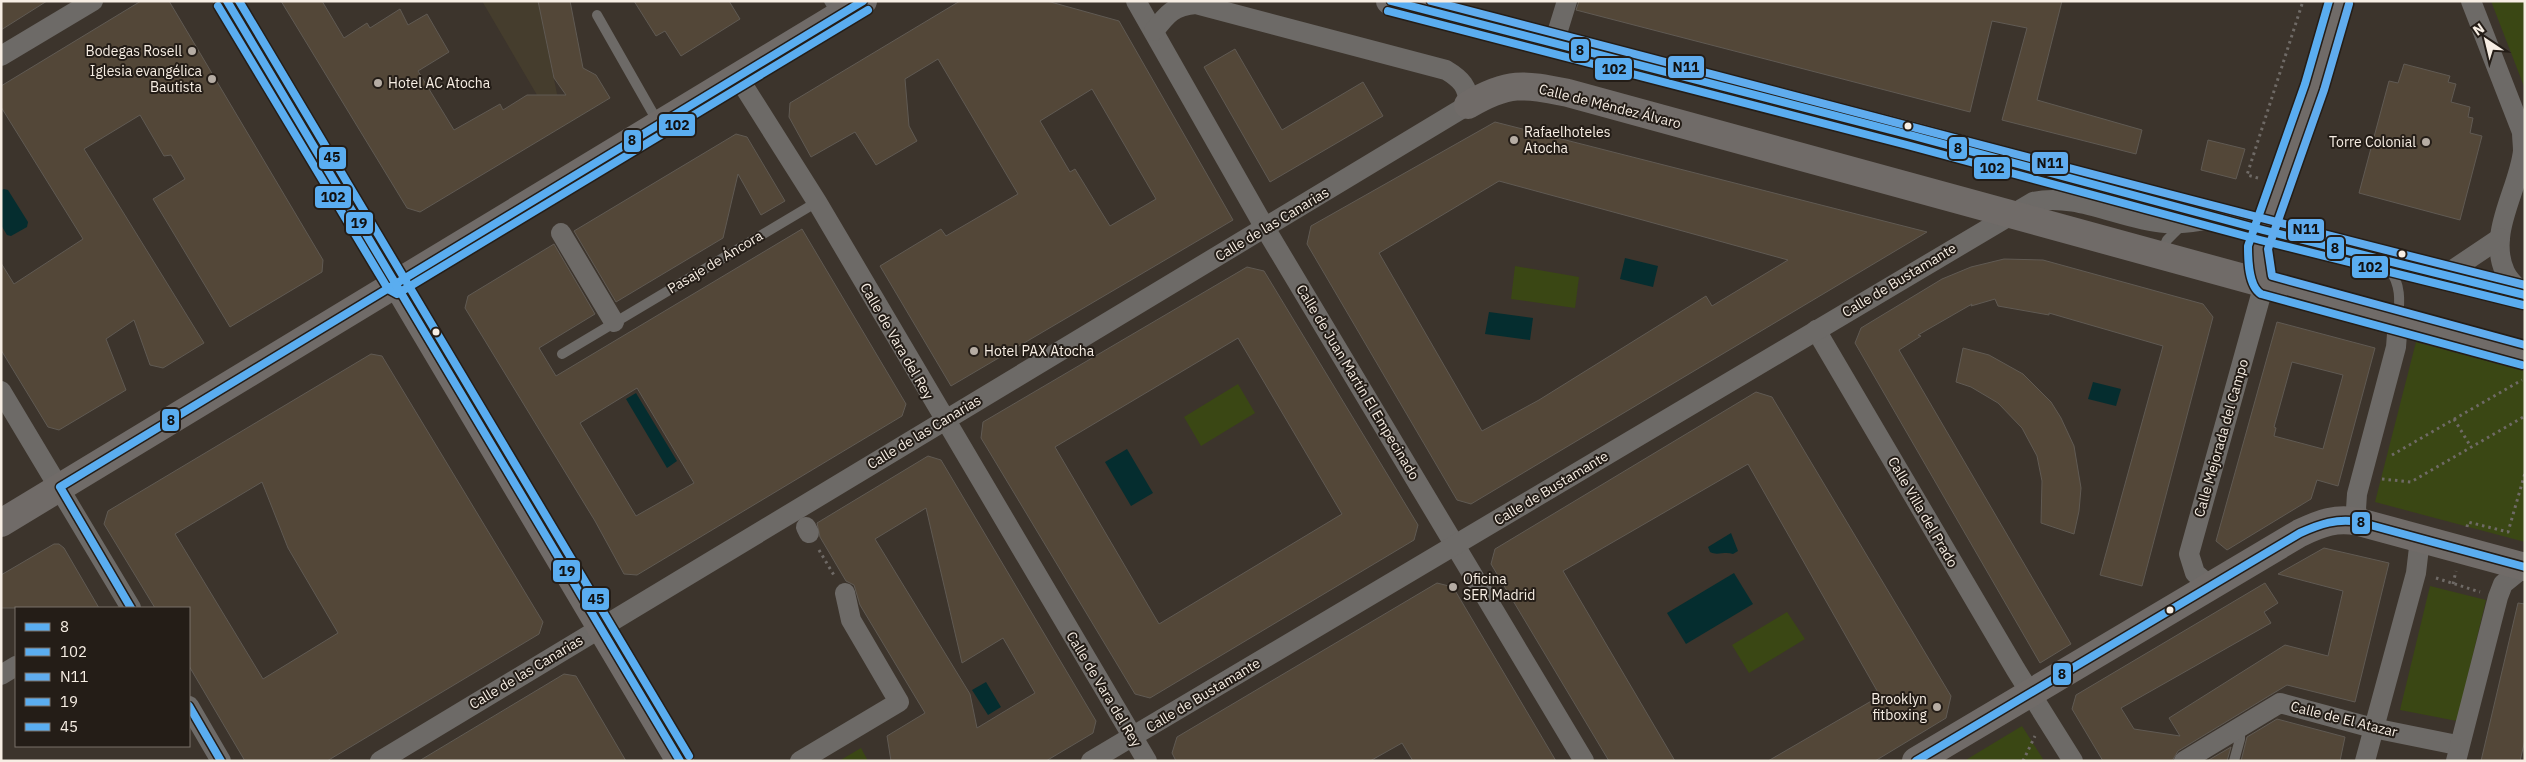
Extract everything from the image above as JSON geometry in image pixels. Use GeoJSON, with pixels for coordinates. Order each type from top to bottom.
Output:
{"type":"FeatureCollection","features":[{"type":"Feature","properties":{"kind":"main road"},"geometry":{"type":"LineString","coordinates":[[227,1],[680,761]]}},
{"type":"Feature","properties":{"kind":"main road"},"geometry":{"type":"LineString","coordinates":[[1,523],[738,77],[834,9],[863,1]]}},
{"type":"Feature","properties":{"kind":"main road"},"geometry":{"type":"LineString","coordinates":[[1390,1],[1910,135],[2263,230],[2525,295]]}},
{"type":"Feature","properties":{"kind":"main road"},"geometry":{"type":"LineString","coordinates":[[2315,87],[2339,1]]}},
{"type":"Feature","properties":{"kind":"main road"},"geometry":{"type":"LineString","coordinates":[[2264,284],[2259,267],[2258,248],[2263,230],[2315,87],[2352,1]]}},
{"type":"Feature","properties":{"kind":"main road","name":"Calle de Méndez Álvaro"},"geometry":{"type":"LineString","coordinates":[[1468,105],[1491,92],[1510,86],[1526,86],[1568,93],[2525,355]]}},
{"type":"Feature","properties":{"kind":"main road"},"geometry":{"type":"LineString","coordinates":[[1916,761],[2311,527],[2334,519],[2359,522],[2524,567]]}},
{"type":"Feature","properties":{"kind":"street"},"geometry":{"type":"LineString","coordinates":[[1,56],[93,1]]}},
{"type":"Feature","properties":{"kind":"street","name":"Calle de Juan Martín El Empecinado"},"geometry":{"type":"LineString","coordinates":[[1136,1],[1265,228],[1584,761]]}},
{"type":"Feature","properties":{"kind":"street"},"geometry":{"type":"LineString","coordinates":[[1554,43],[1567,1]]}},
{"type":"Feature","properties":{"kind":"street"},"geometry":{"type":"LineString","coordinates":[[2472,1],[2522,132],[2523,152],[2500,238],[2504,271],[2525,295]]}},
{"type":"Feature","properties":{"kind":"street"},"geometry":{"type":"LineString","coordinates":[[1154,31],[1174,9],[1181,5],[1196,4],[1446,70],[1459,78],[1465,86],[1468,105]]}},
{"type":"Feature","properties":{"kind":"street","name":"Calle de Vara del Rey"},"geometry":{"type":"LineString","coordinates":[[738,77],[816,202],[1146,761]]}},
{"type":"Feature","properties":{"kind":"street","name":"Calle de las Canarias"},"geometry":{"type":"LineString","coordinates":[[380,761],[1468,105]]}},
{"type":"Feature","properties":{"kind":"street"},"geometry":{"type":"LineString","coordinates":[[2011,214],[2032,202],[2047,199],[2165,223],[2184,223],[2219,218]]}},
{"type":"Feature","properties":{"kind":"street","name":"Calle de Bustamante"},"geometry":{"type":"LineString","coordinates":[[1091,761],[2011,214]]}},
{"type":"Feature","properties":{"kind":"street"},"geometry":{"type":"LineString","coordinates":[[561,233],[614,322]]}},
{"type":"Feature","properties":{"kind":"street"},"geometry":{"type":"LineString","coordinates":[[2445,275],[2500,238]]}},
{"type":"Feature","properties":{"kind":"street","name":"Calle Mejorada del Campo"},"geometry":{"type":"LineString","coordinates":[[2210,586],[2195,573],[2189,554],[2264,284]]}},
{"type":"Feature","properties":{"kind":"street"},"geometry":{"type":"LineString","coordinates":[[2359,522],[2356,508],[2362,476],[2396,347],[2398,321]]}},
{"type":"Feature","properties":{"kind":"street","name":"Calle Villa del Prado"},"geometry":{"type":"LineString","coordinates":[[1816,330],[2030,693],[2073,761]]}},
{"type":"Feature","properties":{"kind":"street"},"geometry":{"type":"LineString","coordinates":[[1,391],[60,487],[124,606]]}},
{"type":"Feature","properties":{"kind":"street"},"geometry":{"type":"LineString","coordinates":[[2365,761],[2416,572],[2420,539]]}},
{"type":"Feature","properties":{"kind":"street"},"geometry":{"type":"LineString","coordinates":[[2458,752],[2498,597],[2504,584],[2524,567]]}},
{"type":"Feature","properties":{"kind":"street"},"geometry":{"type":"LineString","coordinates":[[800,761],[899,702],[851,620],[845,593]]}},
{"type":"Feature","properties":{"kind":"street"},"geometry":{"type":"LineString","coordinates":[[1,675],[15,667]]}},
{"type":"Feature","properties":{"kind":"street","name":"Calle de El Atazar"},"geometry":{"type":"LineString","coordinates":[[2184,761],[2280,703],[2373,728],[2452,744],[2458,752]]}},
{"type":"Feature","properties":{"kind":"street"},"geometry":{"type":"LineString","coordinates":[[190,708],[221,761]]}},
{"type":"Feature","properties":{"kind":"lane"},"geometry":{"type":"LineString","coordinates":[[597,15],[659,124]]}},
{"type":"Feature","properties":{"kind":"lane","name":"Pasaje de Áncora"},"geometry":{"type":"LineString","coordinates":[[562,354],[816,202]]}},
{"type":"Feature","properties":{"kind":"lane"},"geometry":{"type":"LineString","coordinates":[[2160,256],[2167,240],[2184,223]]}},
{"type":"Feature","properties":{"kind":"lane"},"geometry":{"type":"LineString","coordinates":[[2384,260],[2396,277],[2400,290],[2398,321]]}},
{"type":"Feature","properties":{"kind":"lane"},"geometry":{"type":"LineString","coordinates":[[2234,761],[2240,739],[2240,727]]}},
{"type":"Feature","properties":{"kind":"path"},"geometry":{"type":"LineString","coordinates":[[2248,175],[2302,1]]}},
{"type":"Feature","properties":{"kind":"path"},"geometry":{"type":"LineString","coordinates":[[2392,455],[2525,378]]}},
{"type":"Feature","properties":{"kind":"path"},"geometry":{"type":"LineString","coordinates":[[2362,476],[2411,482],[2525,416]]}},
{"type":"Feature","properties":{"kind":"path"},"geometry":{"type":"LineString","coordinates":[[2454,419],[2471,447]]}},
{"type":"Feature","properties":{"kind":"path"},"geometry":{"type":"LineString","coordinates":[[2453,584],[2468,522],[2508,532],[2525,473]]}},
{"type":"Feature","properties":{"kind":"path"},"geometry":{"type":"LineString","coordinates":[[807,530],[845,593]]}},
{"type":"Feature","properties":{"kind":"path"},"geometry":{"type":"LineString","coordinates":[[2416,572],[2498,597]]}},
{"type":"Feature","properties":{"kind":"shaded area"},"geometry":{"type":"Polygon","coordinates":[[[482,1],[538,1],[557,94],[573,120],[537,95],[482,1]]]}},
{"type":"Feature","properties":{"kind":"green space"},"geometry":{"type":"Polygon","coordinates":[[[2491,1],[2525,1],[2525,89],[2491,1]]]}},
{"type":"Feature","properties":{"kind":"green space"},"geometry":{"type":"Polygon","coordinates":[[[1515,266],[1579,277],[1575,308],[1511,299],[1515,266]]]}},
{"type":"Feature","properties":{"kind":"green space"},"geometry":{"type":"Polygon","coordinates":[[[2416,342],[2525,371],[2525,542],[2375,502],[2416,342]]]}},
{"type":"Feature","properties":{"kind":"green space"},"geometry":{"type":"Polygon","coordinates":[[[1238,384],[1255,413],[1201,446],[1184,417],[1238,384]]]}},
{"type":"Feature","properties":{"kind":"green space"},"geometry":{"type":"Polygon","coordinates":[[[2430,586],[2486,600],[2457,721],[2400,710],[2430,586]]]}},
{"type":"Feature","properties":{"kind":"green space"},"geometry":{"type":"Polygon","coordinates":[[[1787,612],[1805,639],[1749,673],[1732,645],[1787,612]]]}},
{"type":"Feature","properties":{"kind":"green space"},"geometry":{"type":"Polygon","coordinates":[[[2022,726],[2043,759],[2041,761],[1964,761],[2022,726]]]}},
{"type":"Feature","properties":{"kind":"green space"},"geometry":{"type":"Polygon","coordinates":[[[861,748],[868,761],[839,761],[861,748]]]}},
{"type":"Feature","properties":{"kind":"water"},"geometry":{"type":"Polygon","coordinates":[[[1,190],[8,190],[28,222],[27,227],[11,236],[7,235],[1,225],[1,190]]]}},
{"type":"Feature","properties":{"kind":"water"},"geometry":{"type":"Polygon","coordinates":[[[1625,258],[1658,266],[1653,287],[1620,279],[1625,258]]]}},
{"type":"Feature","properties":{"kind":"water"},"geometry":{"type":"Polygon","coordinates":[[[1489,312],[1533,318],[1530,340],[1485,334],[1489,312]]]}},
{"type":"Feature","properties":{"kind":"water"},"geometry":{"type":"Polygon","coordinates":[[[2093,382],[2121,389],[2116,406],[2088,399],[2093,382]]]}},
{"type":"Feature","properties":{"kind":"water"},"geometry":{"type":"Polygon","coordinates":[[[636,393],[677,461],[667,468],[626,399],[636,393]]]}},
{"type":"Feature","properties":{"kind":"water"},"geometry":{"type":"Polygon","coordinates":[[[1127,449],[1153,493],[1131,506],[1105,462],[1127,449]]]}},
{"type":"Feature","properties":{"kind":"water"},"geometry":{"type":"Polygon","coordinates":[[[1731,533],[1738,551],[1733,554],[1715,554],[1710,552],[1708,547],[1731,533]]]}},
{"type":"Feature","properties":{"kind":"water"},"geometry":{"type":"Polygon","coordinates":[[[1734,573],[1753,604],[1686,644],[1667,613],[1734,573]]]}},
{"type":"Feature","properties":{"kind":"water"},"geometry":{"type":"Polygon","coordinates":[[[986,682],[1001,707],[988,715],[972,690],[986,682]]]}},
{"type":"Feature","properties":{"kind":"building"},"geometry":{"type":"Polygon","coordinates":[[[1,1],[47,1],[1,30],[1,1]]]}},
{"type":"Feature","properties":{"kind":"building"},"geometry":{"type":"Polygon","coordinates":[[[141,1],[169,1],[323,260],[322,272],[230,327],[153,199],[185,179],[171,155],[164,156],[140,115],[84,149],[204,343],[163,368],[150,365],[134,320],[106,339],[126,390],[59,430],[48,427],[1,350],[1,263],[14,284],[83,239],[1,107],[1,86],[141,1]]]}},
{"type":"Feature","properties":{"kind":"building"},"geometry":{"type":"Polygon","coordinates":[[[281,1],[322,1],[344,38],[367,23],[370,28],[400,9],[408,25],[427,14],[449,52],[418,71],[454,130],[500,104],[503,110],[527,95],[566,95],[554,78],[538,1],[570,1],[583,68],[596,75],[610,98],[420,212],[407,208],[281,1]]]}},
{"type":"Feature","properties":{"kind":"building"},"geometry":{"type":"Polygon","coordinates":[[[634,1],[729,1],[740,19],[681,56],[665,31],[656,36],[634,1]]]}},
{"type":"Feature","properties":{"kind":"building"},"geometry":{"type":"Polygon","coordinates":[[[960,1],[1047,1],[1119,21],[1233,220],[951,386],[880,266],[941,229],[946,236],[1018,194],[938,59],[905,79],[909,126],[917,141],[876,165],[855,132],[811,157],[789,117],[790,103],[960,1]],[[1092,89],[1040,121],[1070,172],[1075,169],[1110,226],[1156,199],[1092,89]]]}},
{"type":"Feature","properties":{"kind":"building"},"geometry":{"type":"Polygon","coordinates":[[[1579,1],[2062,1],[2037,100],[2142,130],[2136,154],[2002,120],[2027,28],[1992,21],[1970,112],[1576,10],[1579,1]]]}},
{"type":"Feature","properties":{"kind":"building"},"geometry":{"type":"Polygon","coordinates":[[[1235,49],[1282,130],[1363,82],[1383,116],[1270,182],[1204,67],[1235,49]]]}},
{"type":"Feature","properties":{"kind":"building","name":"Torre Colonial"},"geometry":{"type":"Polygon","coordinates":[[[2404,64],[2450,76],[2448,82],[2456,84],[2451,102],[2470,107],[2468,117],[2473,118],[2470,133],[2482,136],[2460,220],[2359,193],[2389,81],[2398,83],[2404,64]]]}},
{"type":"Feature","properties":{"kind":"building"},"geometry":{"type":"Polygon","coordinates":[[[1495,122],[1927,232],[1471,504],[1457,500],[1307,244],[1311,226],[1495,122]],[[1499,181],[1379,253],[1482,431],[1539,400],[1706,296],[1712,306],[1788,260],[1499,181]]]}},
{"type":"Feature","properties":{"kind":"building"},"geometry":{"type":"Polygon","coordinates":[[[736,134],[747,137],[785,201],[761,215],[738,174],[723,238],[616,302],[574,231],[736,134]]]}},
{"type":"Feature","properties":{"kind":"building"},"geometry":{"type":"Polygon","coordinates":[[[2208,140],[2245,149],[2236,179],[2201,170],[2208,140]]]}},
{"type":"Feature","properties":{"kind":"building"},"geometry":{"type":"Polygon","coordinates":[[[802,229],[906,404],[902,416],[637,575],[624,574],[595,521],[465,308],[468,296],[554,244],[595,314],[539,348],[556,376],[802,229]],[[637,388],[580,423],[636,516],[694,483],[637,388]]]}},
{"type":"Feature","properties":{"kind":"building"},"geometry":{"type":"Polygon","coordinates":[[[2004,259],[2043,260],[2203,304],[2213,317],[2142,586],[2100,575],[2163,346],[2049,313],[2049,315],[1998,306],[1995,299],[1971,306],[1972,304],[1918,335],[1921,336],[1899,350],[2071,644],[2040,663],[1855,343],[1861,328],[1942,279],[1971,267],[2004,259]]]}},
{"type":"Feature","properties":{"kind":"building"},"geometry":{"type":"Polygon","coordinates":[[[1247,267],[1264,271],[1418,525],[1414,540],[1150,698],[1135,694],[981,438],[983,422],[1247,267]],[[1238,338],[1055,447],[1159,624],[1342,514],[1238,338]]]}},
{"type":"Feature","properties":{"kind":"building"},"geometry":{"type":"Polygon","coordinates":[[[2277,322],[2375,348],[2338,486],[2317,480],[2311,499],[2227,550],[2216,541],[2277,322]],[[2292,362],[2274,427],[2276,428],[2274,436],[2323,449],[2343,375],[2292,362]]]}},
{"type":"Feature","properties":{"kind":"building"},"geometry":{"type":"Polygon","coordinates":[[[1963,348],[1989,355],[2023,374],[2051,402],[2061,418],[2074,446],[2081,488],[2074,534],[2041,523],[2042,481],[2037,456],[2022,428],[1998,403],[1971,387],[1956,382],[1963,348]]]}},
{"type":"Feature","properties":{"kind":"building"},"geometry":{"type":"Polygon","coordinates":[[[371,354],[382,356],[543,622],[539,634],[327,761],[245,761],[190,668],[190,607],[154,607],[104,524],[108,511],[371,354]],[[262,482],[175,534],[263,679],[338,633],[288,548],[262,482]]]}},
{"type":"Feature","properties":{"kind":"building"},"geometry":{"type":"Polygon","coordinates":[[[1756,392],[1772,397],[1951,696],[1946,718],[1875,761],[1768,761],[1880,696],[1748,464],[1563,571],[1675,761],[1609,761],[1491,564],[1495,549],[1756,392]]]}},
{"type":"Feature","properties":{"kind":"building"},"geometry":{"type":"Polygon","coordinates":[[[928,456],[941,460],[1096,721],[1093,733],[1046,761],[891,761],[887,736],[925,713],[860,605],[854,585],[846,581],[820,537],[817,523],[928,456]],[[926,508],[875,539],[970,694],[977,728],[1035,693],[1003,638],[962,663],[926,508]]]}},
{"type":"Feature","properties":{"kind":"building"},"geometry":{"type":"Polygon","coordinates":[[[54,544],[59,544],[64,548],[98,607],[1,608],[1,575],[54,544]]]}},
{"type":"Feature","properties":{"kind":"building"},"geometry":{"type":"Polygon","coordinates":[[[2324,548],[2389,563],[2355,702],[2287,685],[2178,751],[2172,761],[2103,761],[2072,709],[2076,695],[2265,583],[2278,603],[2264,612],[2271,623],[2121,708],[2134,729],[2180,736],[2169,718],[2285,645],[2328,656],[2343,591],[2278,574],[2324,548]]]}},
{"type":"Feature","properties":{"kind":"building"},"geometry":{"type":"Polygon","coordinates":[[[1437,583],[1453,587],[1556,761],[1413,761],[1402,743],[1370,761],[1176,761],[1172,753],[1177,737],[1437,583]]]}},
{"type":"Feature","properties":{"kind":"building"},"geometry":{"type":"Polygon","coordinates":[[[2518,603],[2525,604],[2525,740],[2520,761],[2481,761],[2518,603]]]}},
{"type":"Feature","properties":{"kind":"building"},"geometry":{"type":"Polygon","coordinates":[[[564,674],[576,676],[626,761],[419,761],[564,674]]]}},
{"type":"Feature","properties":{"kind":"building"},"geometry":{"type":"Polygon","coordinates":[[[2277,719],[2345,737],[2340,761],[2241,761],[2247,737],[2277,719]]]}},
{"type":"Feature","properties":{"kind":"building"},"geometry":{"type":"Polygon","coordinates":[[[2231,747],[2227,761],[2207,761],[2231,747]]]}},
{"type":"Feature","properties":{"kind":"transit line","name":"19"},"geometry":{"type":"LineString","coordinates":[[227,1],[680,761]]}},
{"type":"Feature","properties":{"kind":"transit line","name":"45"},"geometry":{"type":"LineString","coordinates":[[239,1],[689,756]]}},
{"type":"Feature","properties":{"kind":"transit line","name":"8"},"geometry":{"type":"LineString","coordinates":[[130,607],[60,487],[863,1]]}},
{"type":"Feature","properties":{"kind":"transit line","name":"8"},"geometry":{"type":"LineString","coordinates":[[1391,1],[1910,135],[2263,230],[2525,295]]}},
{"type":"Feature","properties":{"kind":"transit line","name":"N11"},"geometry":{"type":"LineString","coordinates":[[1431,1],[2525,285]]}},
{"type":"Feature","properties":{"kind":"transit line","name":"102"},"geometry":{"type":"LineString","coordinates":[[2329,1],[2305,84],[2248,246],[2248,258],[2253,285],[2261,294],[2522,365]]}},
{"type":"Feature","properties":{"kind":"transit line","name":"N11"},"geometry":{"type":"LineString","coordinates":[[2349,4],[2324,90],[2268,249],[2272,276],[2525,345]]}},
{"type":"Feature","properties":{"kind":"transit line","name":"102"},"geometry":{"type":"LineString","coordinates":[[218,6],[388,289],[397,294],[868,10]]}},
{"type":"Feature","properties":{"kind":"transit line","name":"102"},"geometry":{"type":"LineString","coordinates":[[1388,11],[1907,145],[2260,240],[2523,305]]}},
{"type":"Feature","properties":{"kind":"transit line","name":"8"},"geometry":{"type":"LineString","coordinates":[[1916,761],[2300,533],[2322,525],[2336,521],[2359,522],[2525,567]]}},
{"type":"Feature","properties":{"kind":"transit line","name":"8"},"geometry":{"type":"LineString","coordinates":[[190,708],[221,761]]}},
{"type":"Feature","properties":{"kind":"place","name":"Bodegas Rosell"},"geometry":{"type":"Point","coordinates":[192,51]}},
{"type":"Feature","properties":{"kind":"place","name":"Iglesia evangélica Bautista"},"geometry":{"type":"Point","coordinates":[212,79]}},
{"type":"Feature","properties":{"kind":"place","name":"Hotel AC Atocha"},"geometry":{"type":"Point","coordinates":[378,83]}},
{"type":"Feature","properties":{"kind":"place","name":"Rafaelhoteles Atocha"},"geometry":{"type":"Point","coordinates":[1514,140]}},
{"type":"Feature","properties":{"kind":"place","name":"Torre Colonial"},"geometry":{"type":"Point","coordinates":[2426,142]}},
{"type":"Feature","properties":{"kind":"place","name":"Hotel PAX Atocha"},"geometry":{"type":"Point","coordinates":[974,351]}},
{"type":"Feature","properties":{"kind":"place","name":"Oficina SER Madrid"},"geometry":{"type":"Point","coordinates":[1453,587]}},
{"type":"Feature","properties":{"kind":"place","name":"Brooklyn fitboxing"},"geometry":{"type":"Point","coordinates":[1937,707]}}]}
